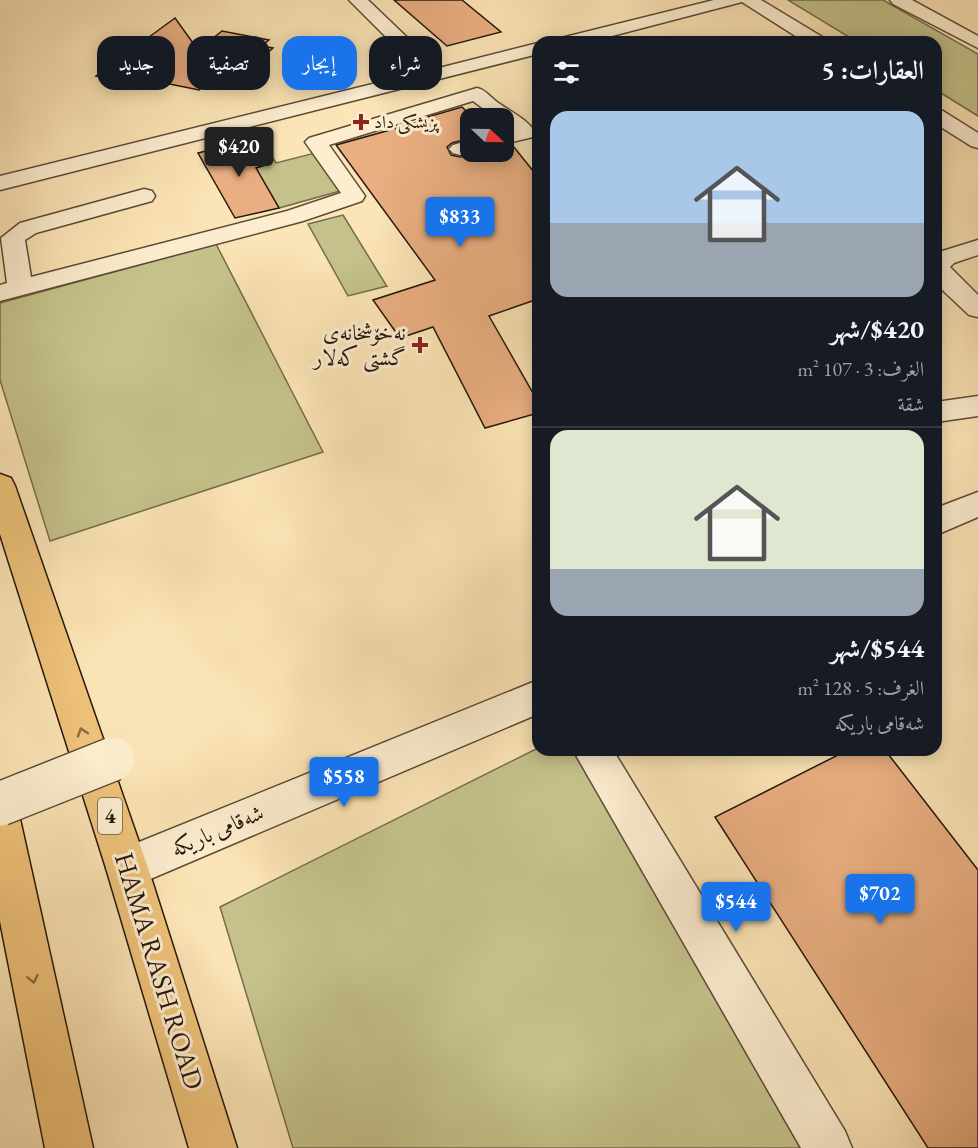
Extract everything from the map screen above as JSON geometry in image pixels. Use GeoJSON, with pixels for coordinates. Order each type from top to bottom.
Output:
{"type":"FeatureCollection","features":[{"type":"Feature","properties":{"kind":"highway","name":"HAMA RASH ROAD"},"geometry":{"type":"LineString","coordinates":[[0,486],[127,868],[213,1148]]}},
{"type":"Feature","properties":{"kind":"highway"},"geometry":{"type":"LineString","coordinates":[[0,819],[11,928],[69,1148]]}},
{"type":"Feature","properties":{"kind":"street"},"geometry":{"type":"LineString","coordinates":[[358,0],[395,36]]}},
{"type":"Feature","properties":{"kind":"street"},"geometry":{"type":"LineString","coordinates":[[591,36],[735,0]]}},
{"type":"Feature","properties":{"kind":"street"},"geometry":{"type":"LineString","coordinates":[[749,0],[808,36]]}},
{"type":"Feature","properties":{"kind":"street"},"geometry":{"type":"LineString","coordinates":[[899,0],[978,43]]}},
{"type":"Feature","properties":{"kind":"street"},"geometry":{"type":"LineString","coordinates":[[442,73],[532,51]]}},
{"type":"Feature","properties":{"kind":"street"},"geometry":{"type":"LineString","coordinates":[[0,183],[375,90]]}},
{"type":"Feature","properties":{"kind":"street"},"geometry":{"type":"LineString","coordinates":[[144,196],[28,228],[13,238],[10,290],[295,216],[354,196],[316,142],[356,131],[426,106],[477,94],[487,107],[518,122],[532,142]]}},
{"type":"Feature","properties":{"kind":"street"},"geometry":{"type":"LineString","coordinates":[[942,120],[978,142]]}},
{"type":"Feature","properties":{"kind":"street"},"geometry":{"type":"LineString","coordinates":[[514,139],[532,142]]}},
{"type":"Feature","properties":{"kind":"street"},"geometry":{"type":"LineString","coordinates":[[942,261],[978,247]]}},
{"type":"Feature","properties":{"kind":"street"},"geometry":{"type":"LineString","coordinates":[[942,275],[978,309]]}},
{"type":"Feature","properties":{"kind":"street"},"geometry":{"type":"LineString","coordinates":[[942,411],[978,406]]}},
{"type":"Feature","properties":{"kind":"street"},"geometry":{"type":"LineString","coordinates":[[942,519],[978,504]]}},
{"type":"Feature","properties":{"kind":"street","name":"شەقامی باریکە"},"geometry":{"type":"LineString","coordinates":[[127,868],[532,699]]}},
{"type":"Feature","properties":{"kind":"street"},"geometry":{"type":"LineString","coordinates":[[596,756],[828,1148]]}},
{"type":"Feature","properties":{"kind":"street"},"geometry":{"type":"LineString","coordinates":[[0,804],[113,759]]}},
{"type":"Feature","properties":{"kind":"shaded area"},"geometry":{"type":"Polygon","coordinates":[[[788,0],[883,0],[978,54],[978,116],[942,94],[942,36],[847,36],[788,0]]]}},
{"type":"Feature","properties":{"kind":"shaded area"},"geometry":{"type":"Polygon","coordinates":[[[265,145],[276,163],[315,153],[340,191],[279,208],[256,168],[265,165],[255,148],[265,145]]]}},
{"type":"Feature","properties":{"kind":"shaded area"},"geometry":{"type":"Polygon","coordinates":[[[343,215],[387,286],[348,296],[308,224],[343,215]]]}},
{"type":"Feature","properties":{"kind":"shaded area"},"geometry":{"type":"Polygon","coordinates":[[[216,244],[323,452],[50,541],[0,380],[0,303],[216,244]]]}},
{"type":"Feature","properties":{"kind":"shaded area"},"geometry":{"type":"Polygon","coordinates":[[[532,751],[532,756],[577,756],[810,1148],[293,1148],[220,907],[532,751]]]}},
{"type":"Feature","properties":{"kind":"building"},"geometry":{"type":"Polygon","coordinates":[[[394,0],[462,0],[501,32],[447,46],[442,42],[442,36],[435,36],[394,0]]]}},
{"type":"Feature","properties":{"kind":"building"},"geometry":{"type":"Polygon","coordinates":[[[175,18],[188,36],[187,88],[175,85],[175,36],[150,36],[175,18]]]}},
{"type":"Feature","properties":{"kind":"building"},"geometry":{"type":"Polygon","coordinates":[[[222,31],[248,36],[216,36],[222,31]]]}},
{"type":"Feature","properties":{"kind":"building"},"geometry":{"type":"Polygon","coordinates":[[[462,107],[460,108],[460,141],[447,147],[451,155],[460,157],[460,162],[514,162],[514,147],[532,170],[532,301],[489,316],[532,391],[532,415],[485,428],[433,327],[400,338],[373,300],[435,280],[336,145],[426,120],[424,118],[462,107]]]}},
{"type":"Feature","properties":{"kind":"building"},"geometry":{"type":"Polygon","coordinates":[[[250,140],[265,165],[256,168],[279,208],[235,218],[198,153],[250,140]]]}},
{"type":"Feature","properties":{"kind":"building"},"geometry":{"type":"Polygon","coordinates":[[[836,756],[890,756],[978,870],[978,1148],[928,1148],[715,817],[836,756]]]}},
{"type":"Feature","properties":{"kind":"place","name":"پزیشکی داد"},"geometry":{"type":"Point","coordinates":[361,122]}},
{"type":"Feature","properties":{"kind":"place","name":"نەخۆشخانەی گشتی کەلار"},"geometry":{"type":"Point","coordinates":[420,345]}}]}
